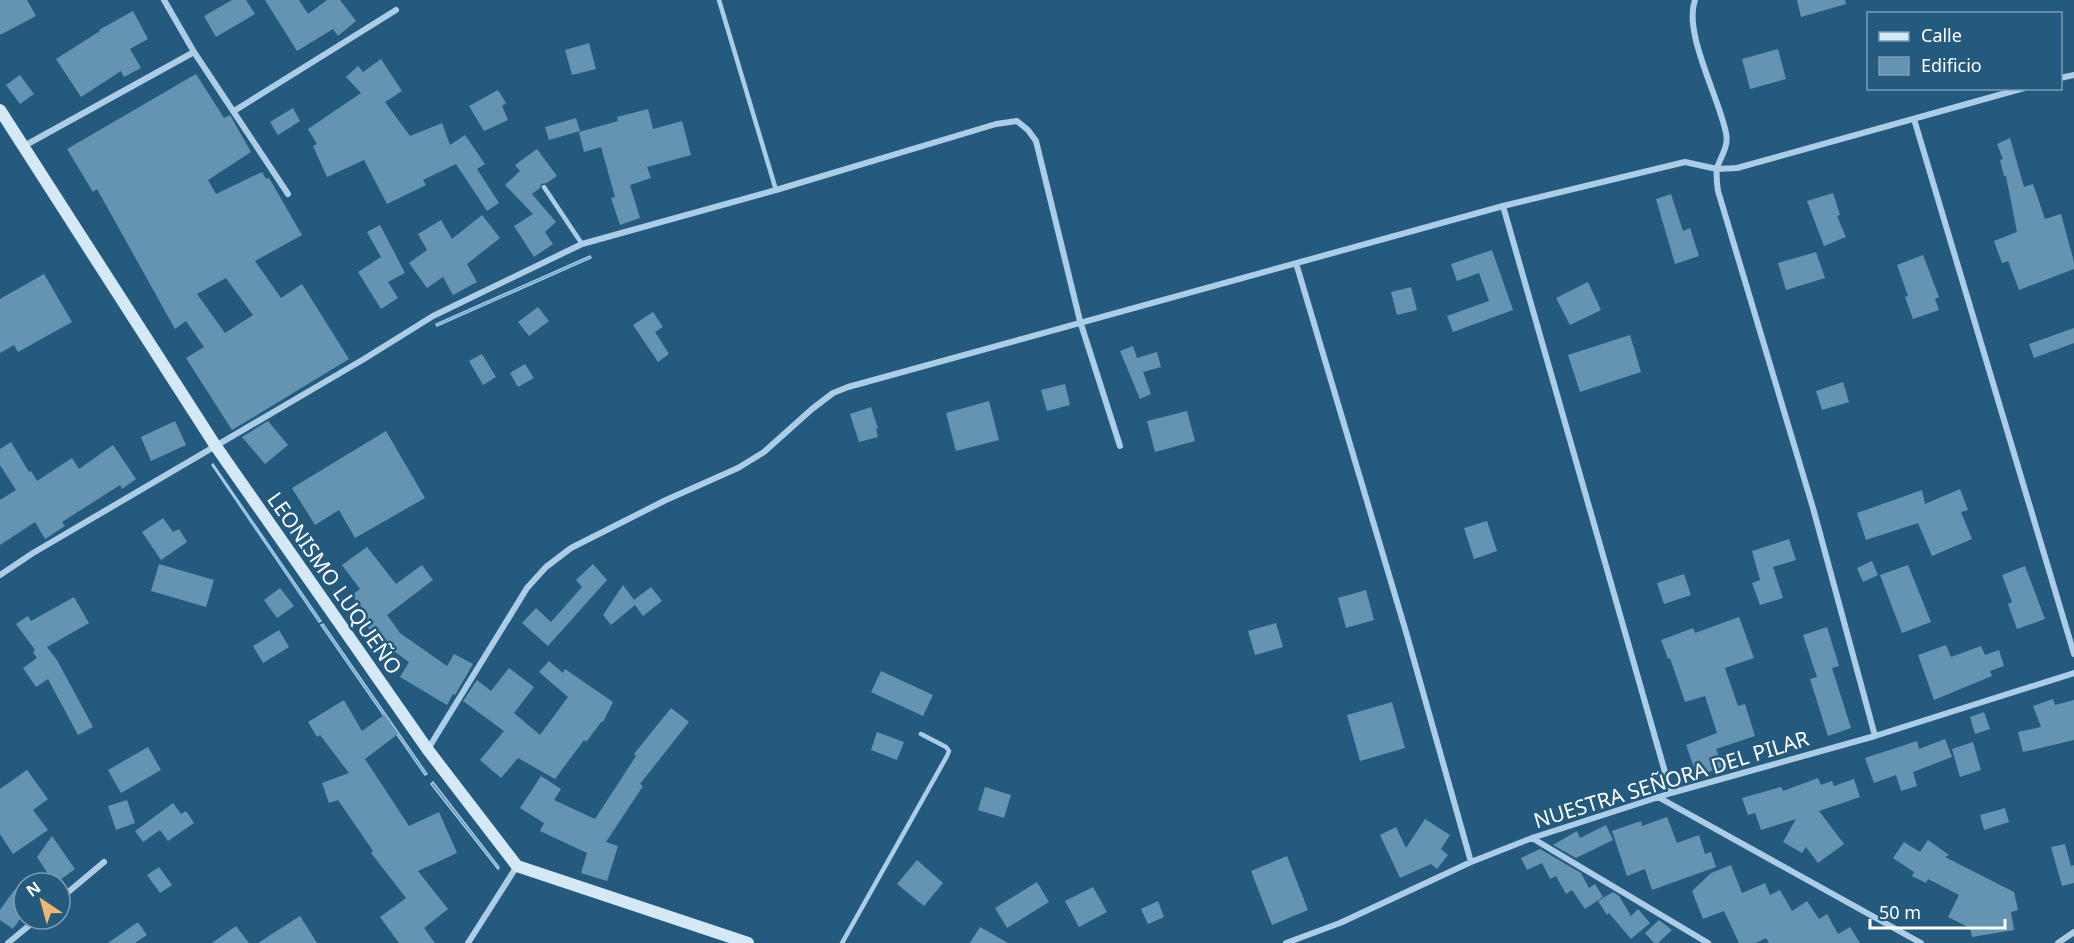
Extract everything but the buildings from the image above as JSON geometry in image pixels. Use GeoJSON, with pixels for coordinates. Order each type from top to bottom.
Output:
{"type":"FeatureCollection","features":[{"type":"Feature","properties":{"kind":"street"},"geometry":{"type":"LineString","coordinates":[[164,0],[194,52],[288,194]]}},
{"type":"Feature","properties":{"kind":"street"},"geometry":{"type":"LineString","coordinates":[[1695,0],[1692,8],[1694,34],[1727,135],[1724,154],[1717,169],[1718,191],[1812,508],[1875,736]]}},
{"type":"Feature","properties":{"kind":"street"},"geometry":{"type":"LineString","coordinates":[[234,111],[396,10]]}},
{"type":"Feature","properties":{"kind":"street"},"geometry":{"type":"LineString","coordinates":[[23,146],[194,52]]}},
{"type":"Feature","properties":{"kind":"street"},"geometry":{"type":"LineString","coordinates":[[428,750],[527,588],[546,567],[571,548],[666,500],[738,468],[764,452],[812,409],[840,390],[864,381],[1080,321],[1503,206],[1685,162],[1717,169],[1737,168],[2017,90]]}},
{"type":"Feature","properties":{"kind":"street","name":"LEONISMO LUQUEÑO"},"geometry":{"type":"LineString","coordinates":[[0,110],[215,445],[428,750],[517,866]]}},
{"type":"Feature","properties":{"kind":"street"},"geometry":{"type":"LineString","coordinates":[[1914,119],[2074,654]]}},
{"type":"Feature","properties":{"kind":"street"},"geometry":{"type":"LineString","coordinates":[[0,575],[33,553],[364,359],[433,316],[582,244],[776,190],[996,124],[1017,122],[1028,130],[1036,141],[1080,321],[1120,446]]}},
{"type":"Feature","properties":{"kind":"street"},"geometry":{"type":"LineString","coordinates":[[1503,206],[1671,793]]}},
{"type":"Feature","properties":{"kind":"street"},"geometry":{"type":"LineString","coordinates":[[1296,263],[1406,632],[1471,862]]}},
{"type":"Feature","properties":{"kind":"street","name":"NUESTRA SEÑORA DEL PILAR"},"geometry":{"type":"LineString","coordinates":[[1286,943],[1340,923],[1471,862],[1532,838],[1671,793],[1875,736],[2074,673]]}},
{"type":"Feature","properties":{"kind":"street"},"geometry":{"type":"LineString","coordinates":[[1658,797],[1921,943]]}},
{"type":"Feature","properties":{"kind":"street"},"geometry":{"type":"LineString","coordinates":[[1532,838],[1708,943]]}},
{"type":"Feature","properties":{"kind":"street"},"geometry":{"type":"LineString","coordinates":[[72,889],[104,862]]}},
{"type":"Feature","properties":{"kind":"street"},"geometry":{"type":"LineString","coordinates":[[468,943],[517,866],[748,943]]}},
{"type":"Feature","properties":{"kind":"street"},"geometry":{"type":"LineString","coordinates":[[8,943],[22,931]]}},
{"type":"Feature","properties":{"kind":"street"},"geometry":{"type":"LineString","coordinates":[[2058,943],[2074,932]]}},
{"type":"Feature","properties":{"kind":"lane"},"geometry":{"type":"LineString","coordinates":[[719,0],[776,190]]}},
{"type":"Feature","properties":{"kind":"lane"},"geometry":{"type":"LineString","coordinates":[[544,187],[582,244]]}},
{"type":"Feature","properties":{"kind":"lane"},"geometry":{"type":"LineString","coordinates":[[842,943],[949,751],[946,747],[921,734]]}},
{"type":"Feature","properties":{"kind":"water"},"geometry":{"type":"Polygon","coordinates":[[[590,256],[591,258],[437,326],[436,324],[590,256]]]}},
{"type":"Feature","properties":{"kind":"water"},"geometry":{"type":"Polygon","coordinates":[[[213,464],[321,621],[319,622],[213,464]]]}},
{"type":"Feature","properties":{"kind":"water"},"geometry":{"type":"Polygon","coordinates":[[[323,624],[427,774],[425,775],[321,625],[323,624]]]}},
{"type":"Feature","properties":{"kind":"water"},"geometry":{"type":"Polygon","coordinates":[[[433,782],[499,867],[498,869],[431,784],[433,782]]]}}]}
